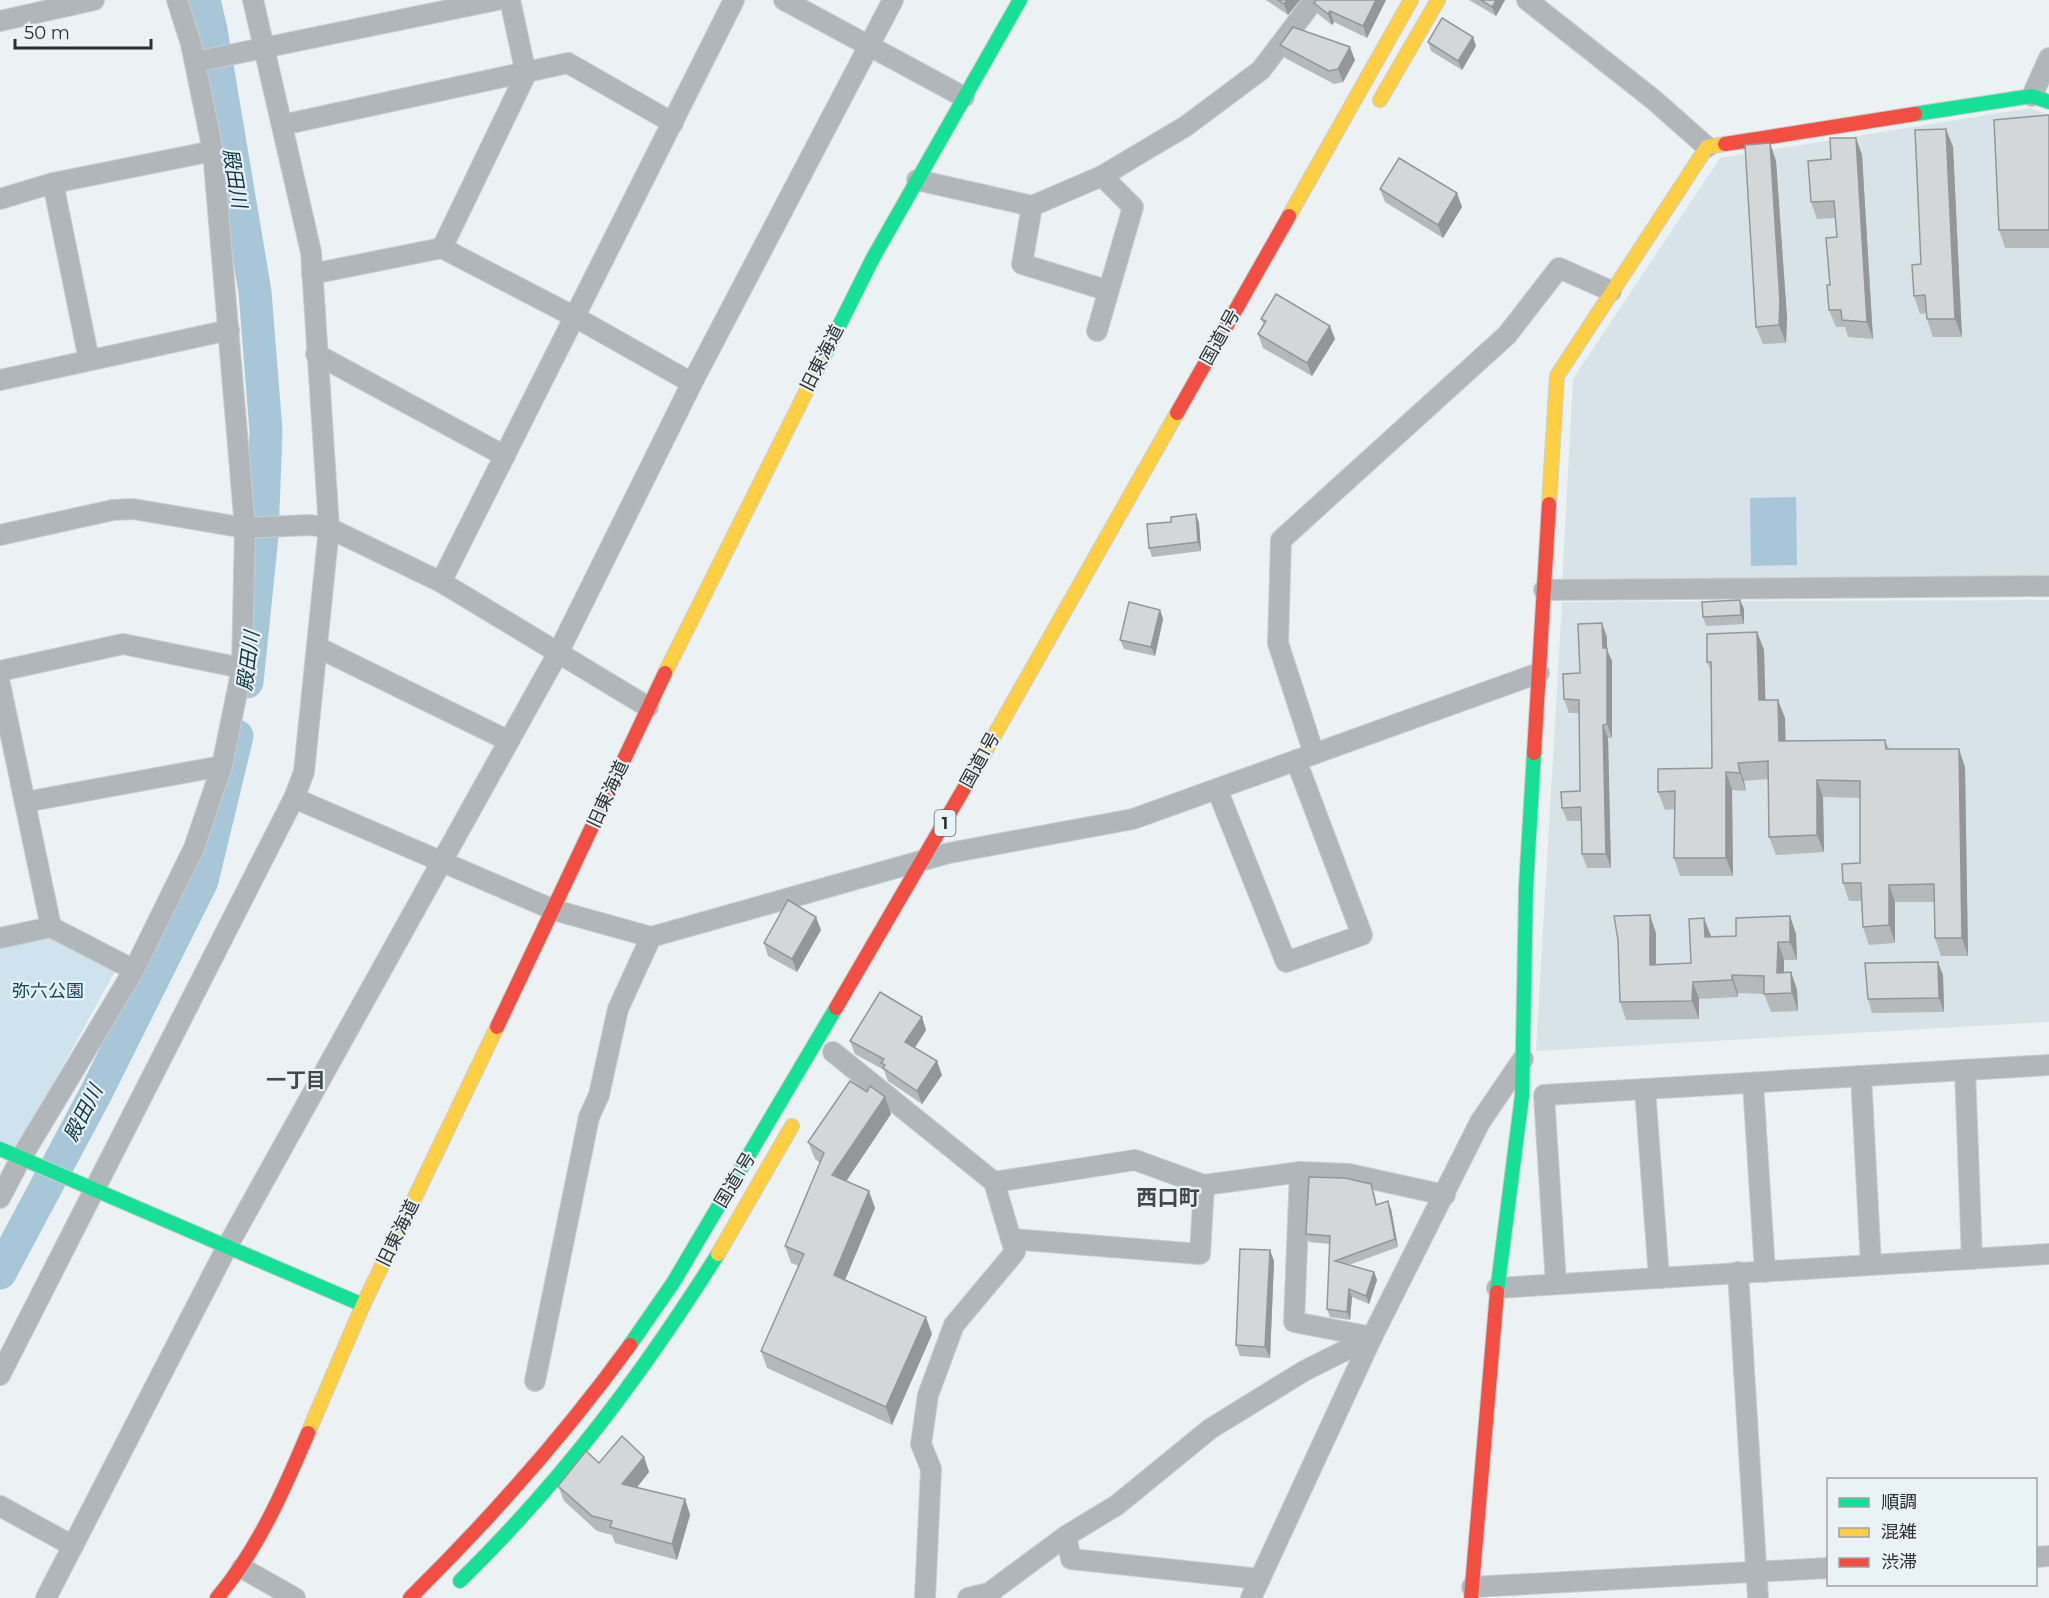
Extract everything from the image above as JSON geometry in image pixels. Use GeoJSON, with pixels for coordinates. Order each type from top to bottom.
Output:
{"type":"FeatureCollection","features":[{"type":"Feature","properties":{"kind":"main road","name":"旧東海道"},"geometry":{"type":"LineString","coordinates":[[217,1598],[242,1568],[277,1505],[363,1305],[554,910],[648,707],[873,258],[1020,0]]}},
{"type":"Feature","properties":{"kind":"main road","name":"国道1号"},"geometry":{"type":"LineString","coordinates":[[410,1598],[452,1558],[557,1443],[633,1344],[679,1273],[931,867],[1411,0]]}},
{"type":"Feature","properties":{"kind":"main road"},"geometry":{"type":"LineString","coordinates":[[1374,110],[1438,0]]}},
{"type":"Feature","properties":{"kind":"main road"},"geometry":{"type":"LineString","coordinates":[[1472,1592],[1497,1288],[1522,1096],[1526,888],[1557,376],[1707,147],[2041,99]]}},
{"type":"Feature","properties":{"kind":"main road","name":"1"},"geometry":{"type":"LineString","coordinates":[[949,853],[961,833]]}},
{"type":"Feature","properties":{"kind":"main road","name":"国道1号"},"geometry":{"type":"LineString","coordinates":[[448,1592],[560,1476],[626,1391],[716,1261],[800,1112]]}},
{"type":"Feature","properties":{"kind":"main road"},"geometry":{"type":"LineString","coordinates":[[0,1149],[363,1305]]}},
{"type":"Feature","properties":{"kind":"street"},"geometry":{"type":"LineString","coordinates":[[7,13],[94,0]]}},
{"type":"Feature","properties":{"kind":"street"},"geometry":{"type":"LineString","coordinates":[[0,1198],[21,1158],[134,970],[194,848],[222,766],[242,668],[251,527],[229,330],[213,151],[201,61],[177,0]]}},
{"type":"Feature","properties":{"kind":"street"},"geometry":{"type":"LineString","coordinates":[[0,1376],[90,1187],[294,798],[304,772],[317,647],[320,527],[311,252],[262,49],[253,0]]}},
{"type":"Feature","properties":{"kind":"street"},"geometry":{"type":"LineString","coordinates":[[201,61],[497,0]]}},
{"type":"Feature","properties":{"kind":"street"},"geometry":{"type":"LineString","coordinates":[[442,248],[526,74],[510,0]]}},
{"type":"Feature","properties":{"kind":"street"},"geometry":{"type":"LineString","coordinates":[[441,582],[734,0]]}},
{"type":"Feature","properties":{"kind":"street"},"geometry":{"type":"LineString","coordinates":[[784,0],[964,97]]}},
{"type":"Feature","properties":{"kind":"street"},"geometry":{"type":"LineString","coordinates":[[46,1598],[227,1247],[558,653],[692,384],[893,0]]}},
{"type":"Feature","properties":{"kind":"street"},"geometry":{"type":"LineString","coordinates":[[917,180],[1032,206],[1102,176],[1186,126],[1261,70],[1314,0]]}},
{"type":"Feature","properties":{"kind":"street"},"geometry":{"type":"LineString","coordinates":[[1527,0],[1654,100],[1707,147]]}},
{"type":"Feature","properties":{"kind":"street"},"geometry":{"type":"LineString","coordinates":[[2041,99],[2049,58]]}},
{"type":"Feature","properties":{"kind":"street"},"geometry":{"type":"LineString","coordinates":[[282,125],[526,74],[568,63],[673,123]]}},
{"type":"Feature","properties":{"kind":"street"},"geometry":{"type":"LineString","coordinates":[[0,199],[53,183],[213,151]]}},
{"type":"Feature","properties":{"kind":"street"},"geometry":{"type":"LineString","coordinates":[[1096,331],[1106,290],[1133,207],[1102,176]]}},
{"type":"Feature","properties":{"kind":"street"},"geometry":{"type":"LineString","coordinates":[[53,183],[89,360]]}},
{"type":"Feature","properties":{"kind":"street"},"geometry":{"type":"LineString","coordinates":[[1032,206],[1023,264],[1106,290]]}},
{"type":"Feature","properties":{"kind":"street"},"geometry":{"type":"LineString","coordinates":[[312,274],[442,248],[575,317],[692,384]]}},
{"type":"Feature","properties":{"kind":"street"},"geometry":{"type":"LineString","coordinates":[[1217,789],[1286,962],[1362,935],[1305,757],[1278,643],[1281,540],[1507,335],[1559,268],[1611,291]]}},
{"type":"Feature","properties":{"kind":"street"},"geometry":{"type":"LineString","coordinates":[[0,380],[229,330]]}},
{"type":"Feature","properties":{"kind":"street"},"geometry":{"type":"LineString","coordinates":[[316,354],[505,456]]}},
{"type":"Feature","properties":{"kind":"street"},"geometry":{"type":"LineString","coordinates":[[0,535],[113,510],[133,509],[251,527],[320,527],[441,582],[648,707]]}},
{"type":"Feature","properties":{"kind":"street"},"geometry":{"type":"LineString","coordinates":[[1544,590],[2049,586]]}},
{"type":"Feature","properties":{"kind":"street"},"geometry":{"type":"LineString","coordinates":[[0,671],[123,644],[242,668]]}},
{"type":"Feature","properties":{"kind":"street"},"geometry":{"type":"LineString","coordinates":[[317,647],[509,741]]}},
{"type":"Feature","properties":{"kind":"street"},"geometry":{"type":"LineString","coordinates":[[294,798],[554,910],[651,937],[931,867],[949,853],[1133,819],[1539,674]]}},
{"type":"Feature","properties":{"kind":"street"},"geometry":{"type":"LineString","coordinates":[[0,684],[51,927]]}},
{"type":"Feature","properties":{"kind":"street"},"geometry":{"type":"LineString","coordinates":[[25,802],[222,766]]}},
{"type":"Feature","properties":{"kind":"street"},"geometry":{"type":"LineString","coordinates":[[0,938],[51,927],[134,970]]}},
{"type":"Feature","properties":{"kind":"street"},"geometry":{"type":"LineString","coordinates":[[535,1381],[589,1117],[599,1095],[618,1009],[651,937]]}},
{"type":"Feature","properties":{"kind":"street"},"geometry":{"type":"LineString","coordinates":[[833,1052],[994,1182],[1015,1252],[954,1325],[928,1395],[921,1444],[931,1470],[925,1598]]}},
{"type":"Feature","properties":{"kind":"street"},"geometry":{"type":"LineString","coordinates":[[1251,1598],[1372,1337],[1480,1122],[1523,1059]]}},
{"type":"Feature","properties":{"kind":"street"},"geometry":{"type":"LineString","coordinates":[[1556,1284],[1544,1095],[2049,1065]]}},
{"type":"Feature","properties":{"kind":"street"},"geometry":{"type":"LineString","coordinates":[[1965,1070],[1972,1259]]}},
{"type":"Feature","properties":{"kind":"street"},"geometry":{"type":"LineString","coordinates":[[1861,1076],[1871,1265]]}},
{"type":"Feature","properties":{"kind":"street"},"geometry":{"type":"LineString","coordinates":[[1753,1083],[1765,1272]]}},
{"type":"Feature","properties":{"kind":"street"},"geometry":{"type":"LineString","coordinates":[[1645,1089],[1659,1278]]}},
{"type":"Feature","properties":{"kind":"street"},"geometry":{"type":"LineString","coordinates":[[994,1182],[1136,1160],[1204,1185],[1300,1172],[1349,1174],[1445,1195]]}},
{"type":"Feature","properties":{"kind":"street"},"geometry":{"type":"LineString","coordinates":[[1300,1172],[1294,1322],[1372,1337]]}},
{"type":"Feature","properties":{"kind":"street"},"geometry":{"type":"LineString","coordinates":[[1011,1239],[1200,1254],[1204,1185]]}},
{"type":"Feature","properties":{"kind":"street"},"geometry":{"type":"LineString","coordinates":[[1497,1288],[2049,1254]]}},
{"type":"Feature","properties":{"kind":"street"},"geometry":{"type":"LineString","coordinates":[[1738,1272],[1758,1598]]}},
{"type":"Feature","properties":{"kind":"street"},"geometry":{"type":"LineString","coordinates":[[968,1598],[989,1593],[1066,1536],[1117,1505],[1210,1429],[1304,1371],[1372,1337]]}},
{"type":"Feature","properties":{"kind":"street"},"geometry":{"type":"LineString","coordinates":[[0,1506],[73,1546]]}},
{"type":"Feature","properties":{"kind":"street"},"geometry":{"type":"LineString","coordinates":[[1066,1536],[1071,1559],[1260,1579]]}},
{"type":"Feature","properties":{"kind":"street"},"geometry":{"type":"LineString","coordinates":[[242,1568],[294,1598]]}},
{"type":"Feature","properties":{"kind":"street"},"geometry":{"type":"LineString","coordinates":[[1472,1592],[1827,1568]]}},
{"type":"Feature","properties":{"kind":"shaded area"},"geometry":{"type":"Polygon","coordinates":[[[2030,108],[2049,115],[2049,577],[1562,583],[1573,379],[1720,158],[2030,108]]]}},
{"type":"Feature","properties":{"kind":"shaded area"},"geometry":{"type":"Polygon","coordinates":[[[1796,497],[1797,565],[1751,566],[1750,498],[1796,497]]]}},
{"type":"Feature","properties":{"kind":"shaded area"},"geometry":{"type":"Polygon","coordinates":[[[2049,600],[2049,1022],[1536,1051],[1562,602],[2049,600]]]}},
{"type":"Feature","properties":{"kind":"green space","name":"弥六公園"},"geometry":{"type":"Polygon","coordinates":[[[46,936],[115,971],[17,1149],[0,1141],[0,946],[46,936]]]}},
{"type":"Feature","properties":{"kind":"building"},"geometry":{"type":"Polygon","coordinates":[[[1316,0],[1376,0],[1363,26],[1330,11],[1328,14],[1314,3],[1316,0]]]}},
{"type":"Feature","properties":{"kind":"building"},"geometry":{"type":"Polygon","coordinates":[[[1481,0],[1496,0],[1492,7],[1481,0]]]}},
{"type":"Feature","properties":{"kind":"building"},"geometry":{"type":"Polygon","coordinates":[[[1442,18],[1473,37],[1458,61],[1428,42],[1442,18]]]}},
{"type":"Feature","properties":{"kind":"building"},"geometry":{"type":"Polygon","coordinates":[[[1293,27],[1350,47],[1338,69],[1329,71],[1280,45],[1293,27]]]}},
{"type":"Feature","properties":{"kind":"building"},"geometry":{"type":"Polygon","coordinates":[[[2049,115],[2049,230],[1999,230],[1994,120],[2049,115]]]}},
{"type":"Feature","properties":{"kind":"building"},"geometry":{"type":"Polygon","coordinates":[[[1946,129],[1955,319],[1927,319],[1925,295],[1914,296],[1912,265],[1921,264],[1915,130],[1946,129]]]}},
{"type":"Feature","properties":{"kind":"building"},"geometry":{"type":"Polygon","coordinates":[[[1830,138],[1856,138],[1867,322],[1842,320],[1841,310],[1829,310],[1827,285],[1830,285],[1826,238],[1837,237],[1834,201],[1811,202],[1808,161],[1831,159],[1830,138]]]}},
{"type":"Feature","properties":{"kind":"building"},"geometry":{"type":"Polygon","coordinates":[[[1770,143],[1780,301],[1779,325],[1756,327],[1745,145],[1770,143]]]}},
{"type":"Feature","properties":{"kind":"building"},"geometry":{"type":"Polygon","coordinates":[[[1399,158],[1457,193],[1438,225],[1380,189],[1399,158]]]}},
{"type":"Feature","properties":{"kind":"building"},"geometry":{"type":"Polygon","coordinates":[[[1276,294],[1330,326],[1307,363],[1258,334],[1266,321],[1261,319],[1276,294]]]}},
{"type":"Feature","properties":{"kind":"building"},"geometry":{"type":"Polygon","coordinates":[[[1196,514],[1198,542],[1149,548],[1147,524],[1171,522],[1171,517],[1196,514]]]}},
{"type":"Feature","properties":{"kind":"building"},"geometry":{"type":"Polygon","coordinates":[[[1740,600],[1741,615],[1703,617],[1702,602],[1740,600]]]}},
{"type":"Feature","properties":{"kind":"building"},"geometry":{"type":"Polygon","coordinates":[[[1129,602],[1160,610],[1151,647],[1120,640],[1129,602]]]}},
{"type":"Feature","properties":{"kind":"building"},"geometry":{"type":"Polygon","coordinates":[[[1602,623],[1603,648],[1607,648],[1607,724],[1603,725],[1606,854],[1582,854],[1581,807],[1562,808],[1561,792],[1580,791],[1579,700],[1564,699],[1563,674],[1580,673],[1578,624],[1602,623]]]}},
{"type":"Feature","properties":{"kind":"building"},"geometry":{"type":"Polygon","coordinates":[[[1757,632],[1759,700],[1778,700],[1779,741],[1885,740],[1886,749],[1959,749],[1962,938],[1935,938],[1934,884],[1889,885],[1889,925],[1863,927],[1861,883],[1843,883],[1842,864],[1860,863],[1860,781],[1817,780],[1817,835],[1769,837],[1768,761],[1738,763],[1740,773],[1726,772],[1726,858],[1674,858],[1675,791],[1658,792],[1658,769],[1712,768],[1711,662],[1707,662],[1707,634],[1757,632]]]}},
{"type":"Feature","properties":{"kind":"building"},"geometry":{"type":"Polygon","coordinates":[[[788,900],[816,917],[792,959],[764,943],[788,900]]]}},
{"type":"Feature","properties":{"kind":"building"},"geometry":{"type":"Polygon","coordinates":[[[1650,915],[1650,965],[1691,963],[1689,919],[1704,918],[1705,937],[1736,936],[1736,918],[1790,916],[1790,942],[1778,942],[1777,973],[1791,972],[1792,993],[1764,994],[1764,976],[1732,975],[1732,980],[1693,982],[1692,1001],[1620,1002],[1618,940],[1614,916],[1650,915]]]}},
{"type":"Feature","properties":{"kind":"building"},"geometry":{"type":"Polygon","coordinates":[[[1938,962],[1939,998],[1868,999],[1865,963],[1938,962]]]}},
{"type":"Feature","properties":{"kind":"building"},"geometry":{"type":"Polygon","coordinates":[[[880,992],[922,1017],[905,1042],[937,1061],[917,1091],[883,1068],[885,1065],[881,1063],[884,1059],[850,1041],[880,992]]]}},
{"type":"Feature","properties":{"kind":"building"},"geometry":{"type":"Polygon","coordinates":[[[850,1081],[867,1092],[870,1086],[885,1097],[832,1175],[869,1191],[834,1275],[926,1317],[886,1407],[761,1351],[804,1254],[785,1246],[824,1153],[808,1142],[850,1081]]]}},
{"type":"Feature","properties":{"kind":"building"},"geometry":{"type":"Polygon","coordinates":[[[1309,1177],[1345,1178],[1371,1184],[1376,1205],[1388,1201],[1395,1239],[1335,1261],[1374,1272],[1366,1296],[1349,1289],[1347,1312],[1327,1309],[1330,1236],[1306,1234],[1309,1177]]]}},
{"type":"Feature","properties":{"kind":"building"},"geometry":{"type":"Polygon","coordinates":[[[1240,1249],[1270,1250],[1265,1347],[1236,1345],[1240,1249]]]}},
{"type":"Feature","properties":{"kind":"building"},"geometry":{"type":"Polygon","coordinates":[[[622,1436],[644,1457],[622,1484],[685,1499],[672,1544],[610,1527],[612,1521],[592,1516],[558,1486],[586,1451],[599,1463],[622,1436]]]}},
{"type":"Feature","properties":{"kind":"waterway","name":"殿田川"},"geometry":{"type":"LineString","coordinates":[[204,0],[255,292],[266,431],[262,536],[247,682]]}},
{"type":"Feature","properties":{"kind":"waterway","name":"殿田川"},"geometry":{"type":"LineString","coordinates":[[0,1273],[96,1093],[202,881],[237,736]]}},
{"type":"Feature","properties":{"kind":"traffic: fast"},"geometry":{"type":"LineString","coordinates":[[824,356],[873,258],[1020,0]]}},
{"type":"Feature","properties":{"kind":"traffic: fast"},"geometry":{"type":"LineString","coordinates":[[1915,114],[2032,96],[2049,102]]}},
{"type":"Feature","properties":{"kind":"traffic: fast"},"geometry":{"type":"LineString","coordinates":[[1497,1292],[1522,1096],[1526,887],[1534,753]]}},
{"type":"Feature","properties":{"kind":"traffic: fast"},"geometry":{"type":"LineString","coordinates":[[630,1345],[673,1283],[836,1008]]}},
{"type":"Feature","properties":{"kind":"traffic: fast"},"geometry":{"type":"LineString","coordinates":[[0,1149],[363,1305]]}},
{"type":"Feature","properties":{"kind":"traffic: fast"},"geometry":{"type":"LineString","coordinates":[[460,1581],[533,1504],[599,1425],[660,1342],[718,1254]]}},
{"type":"Feature","properties":{"kind":"traffic: slow"},"geometry":{"type":"LineString","coordinates":[[1289,216],[1411,0]]}},
{"type":"Feature","properties":{"kind":"traffic: slow"},"geometry":{"type":"LineString","coordinates":[[1380,100],[1438,0]]}},
{"type":"Feature","properties":{"kind":"traffic: slow"},"geometry":{"type":"LineString","coordinates":[[1549,504],[1557,376],[1707,147],[1725,144]]}},
{"type":"Feature","properties":{"kind":"traffic: slow"},"geometry":{"type":"LineString","coordinates":[[665,673],[824,356]]}},
{"type":"Feature","properties":{"kind":"traffic: slow"},"geometry":{"type":"LineString","coordinates":[[973,773],[1177,413]]}},
{"type":"Feature","properties":{"kind":"traffic: slow"},"geometry":{"type":"LineString","coordinates":[[308,1433],[363,1305],[497,1027]]}},
{"type":"Feature","properties":{"kind":"traffic: slow"},"geometry":{"type":"LineString","coordinates":[[718,1254],[792,1126]]}},
{"type":"Feature","properties":{"kind":"traffic: jam"},"geometry":{"type":"LineString","coordinates":[[1725,144],[1915,114]]}},
{"type":"Feature","properties":{"kind":"traffic: jam"},"geometry":{"type":"LineString","coordinates":[[1177,413],[1289,216]]}},
{"type":"Feature","properties":{"kind":"traffic: jam"},"geometry":{"type":"LineString","coordinates":[[1534,753],[1549,504]]}},
{"type":"Feature","properties":{"kind":"traffic: jam"},"geometry":{"type":"LineString","coordinates":[[497,1027],[665,673]]}},
{"type":"Feature","properties":{"kind":"traffic: jam"},"geometry":{"type":"LineString","coordinates":[[836,1008],[973,773]]}},
{"type":"Feature","properties":{"kind":"traffic: jam"},"geometry":{"type":"LineString","coordinates":[[1471,1598],[1497,1292]]}},
{"type":"Feature","properties":{"kind":"traffic: jam"},"geometry":{"type":"LineString","coordinates":[[410,1598],[525,1476],[579,1412],[630,1345]]}},
{"type":"Feature","properties":{"kind":"traffic: jam"},"geometry":{"type":"LineString","coordinates":[[217,1598],[257,1540],[308,1433]]}},
{"type":"Feature","properties":{"kind":"district","name":"一丁目"},"geometry":{"type":"Point","coordinates":[296,1080]}},
{"type":"Feature","properties":{"kind":"district","name":"西口町"},"geometry":{"type":"Point","coordinates":[1168,1198]}}]}
